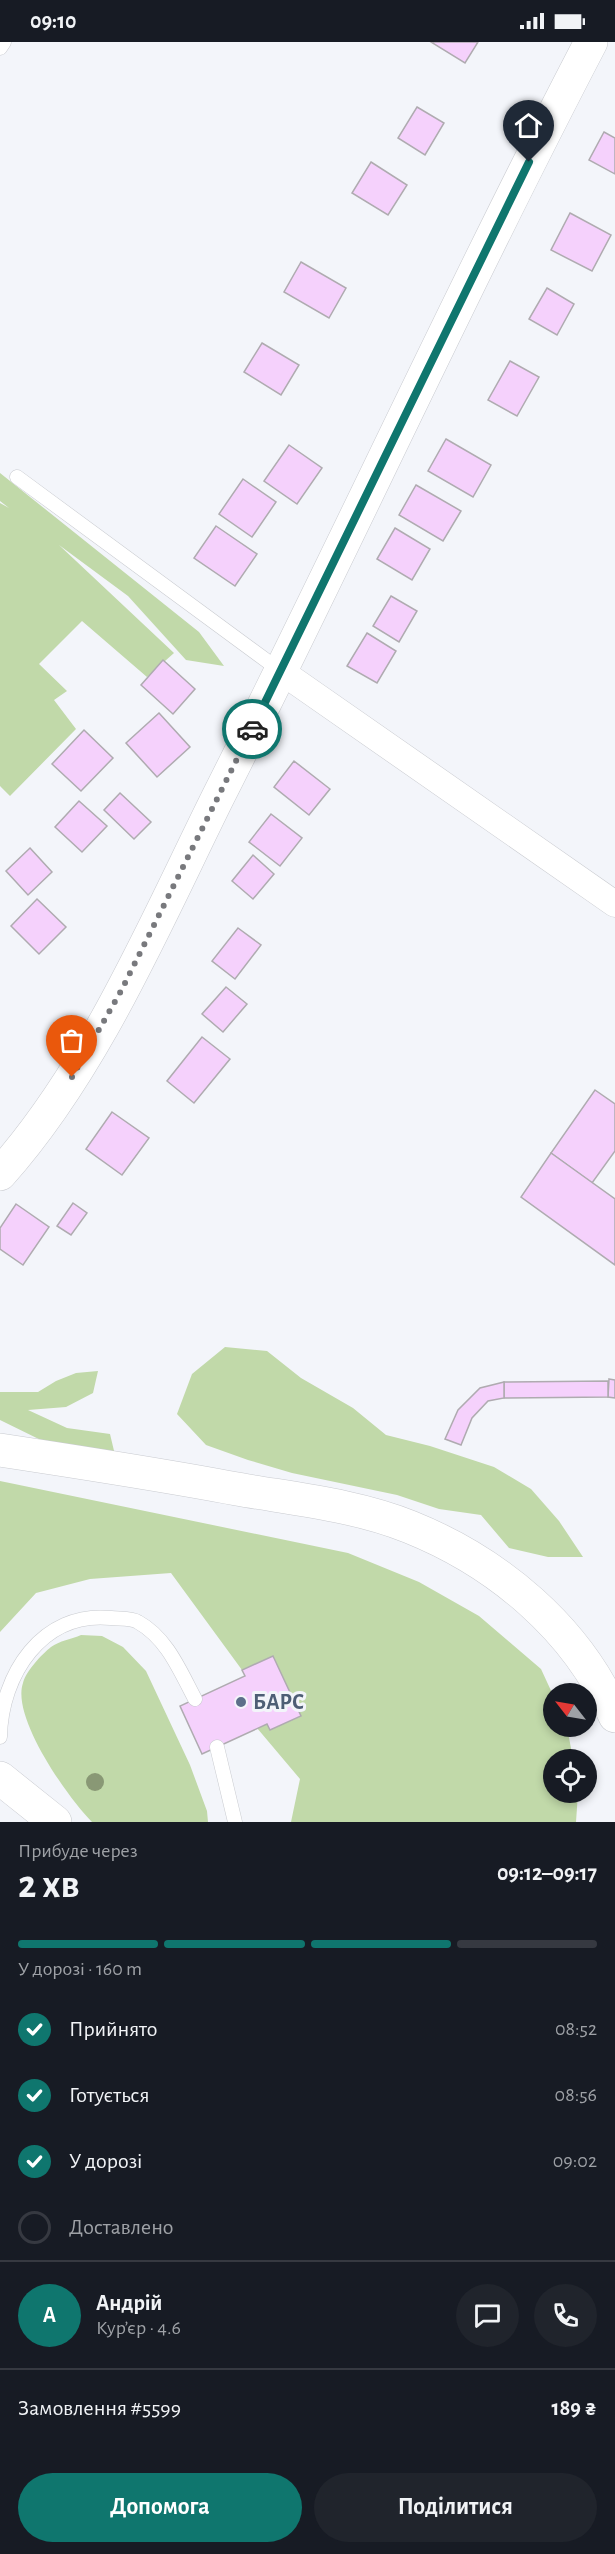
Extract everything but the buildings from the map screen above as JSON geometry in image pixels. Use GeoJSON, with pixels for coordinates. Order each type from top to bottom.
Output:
{"type":"FeatureCollection","features":[{"type":"Feature","properties":{"kind":"main road"},"geometry":{"type":"LineString","coordinates":[[0,1174],[16,1156],[72,1077],[121,991],[282,672],[465,290],[591,42]]}},
{"type":"Feature","properties":{"kind":"main road"},"geometry":{"type":"LineString","coordinates":[[0,1450],[153,1473],[353,1510],[409,1527],[459,1550],[511,1586],[552,1621],[589,1665],[615,1716]]}},
{"type":"Feature","properties":{"kind":"main road"},"geometry":{"type":"LineString","coordinates":[[0,1779],[22,1822]]}},
{"type":"Feature","properties":{"kind":"main road"},"geometry":{"type":"LineString","coordinates":[[0,1779],[55,1822]]}},
{"type":"Feature","properties":{"kind":"street"},"geometry":{"type":"LineString","coordinates":[[282,672],[615,904]]}},
{"type":"Feature","properties":{"kind":"lane"},"geometry":{"type":"LineString","coordinates":[[0,48],[4,42]]}},
{"type":"Feature","properties":{"kind":"lane"},"geometry":{"type":"LineString","coordinates":[[17,477],[282,672]]}},
{"type":"Feature","properties":{"kind":"lane"},"geometry":{"type":"LineString","coordinates":[[0,1737],[6,1694],[21,1661],[42,1639],[67,1623],[99,1617],[137,1621],[167,1647],[195,1699]]}},
{"type":"Feature","properties":{"kind":"lane"},"geometry":{"type":"LineString","coordinates":[[217,1747],[234,1822]]}},
{"type":"Feature","properties":{"kind":"green space"},"geometry":{"type":"Polygon","coordinates":[[[0,473],[199,632],[224,666],[186,660],[128,596],[59,545],[174,653],[147,677],[82,621],[39,664],[67,691],[54,700],[76,729],[10,796],[0,786],[0,503],[9,508],[0,501],[0,473]]]}},
{"type":"Feature","properties":{"kind":"green space"},"geometry":{"type":"Polygon","coordinates":[[[225,1347],[267,1351],[301,1378],[353,1408],[386,1435],[430,1446],[494,1467],[531,1489],[559,1521],[583,1557],[548,1557],[509,1548],[481,1515],[439,1509],[397,1495],[292,1473],[206,1445],[177,1414],[192,1374],[225,1347]]]}},
{"type":"Feature","properties":{"kind":"green space"},"geometry":{"type":"Polygon","coordinates":[[[98,1371],[93,1393],[66,1407],[28,1410],[67,1428],[110,1434],[115,1455],[53,1446],[0,1420],[0,1392],[38,1392],[76,1373],[98,1371]]]}},
{"type":"Feature","properties":{"kind":"green space"},"geometry":{"type":"Polygon","coordinates":[[[0,1481],[348,1553],[419,1582],[479,1616],[541,1669],[547,1683],[543,1683],[543,1737],[569,1737],[571,1749],[543,1749],[543,1803],[577,1803],[576,1822],[291,1822],[300,1779],[257,1728],[267,1724],[270,1730],[301,1716],[273,1656],[242,1670],[171,1573],[90,1579],[36,1593],[0,1632],[0,1481]]]}},
{"type":"Feature","properties":{"kind":"green space"},"geometry":{"type":"Polygon","coordinates":[[[81,1635],[102,1636],[123,1647],[146,1671],[190,1765],[207,1811],[208,1822],[92,1822],[56,1776],[33,1736],[25,1716],[22,1698],[23,1683],[31,1668],[51,1647],[81,1635]]]}},
{"type":"Feature","properties":{"kind":"way so far"},"geometry":{"type":"LineString","coordinates":[[72,1077],[121,991],[252,729]]}},
{"type":"Feature","properties":{"kind":"place","name":"БАРС"},"geometry":{"type":"Point","coordinates":[241,1702]}},
{"type":"Feature","properties":{"kind":"route"},"geometry":{"type":"LineString","coordinates":[[252,729],[529,162]]}}]}
